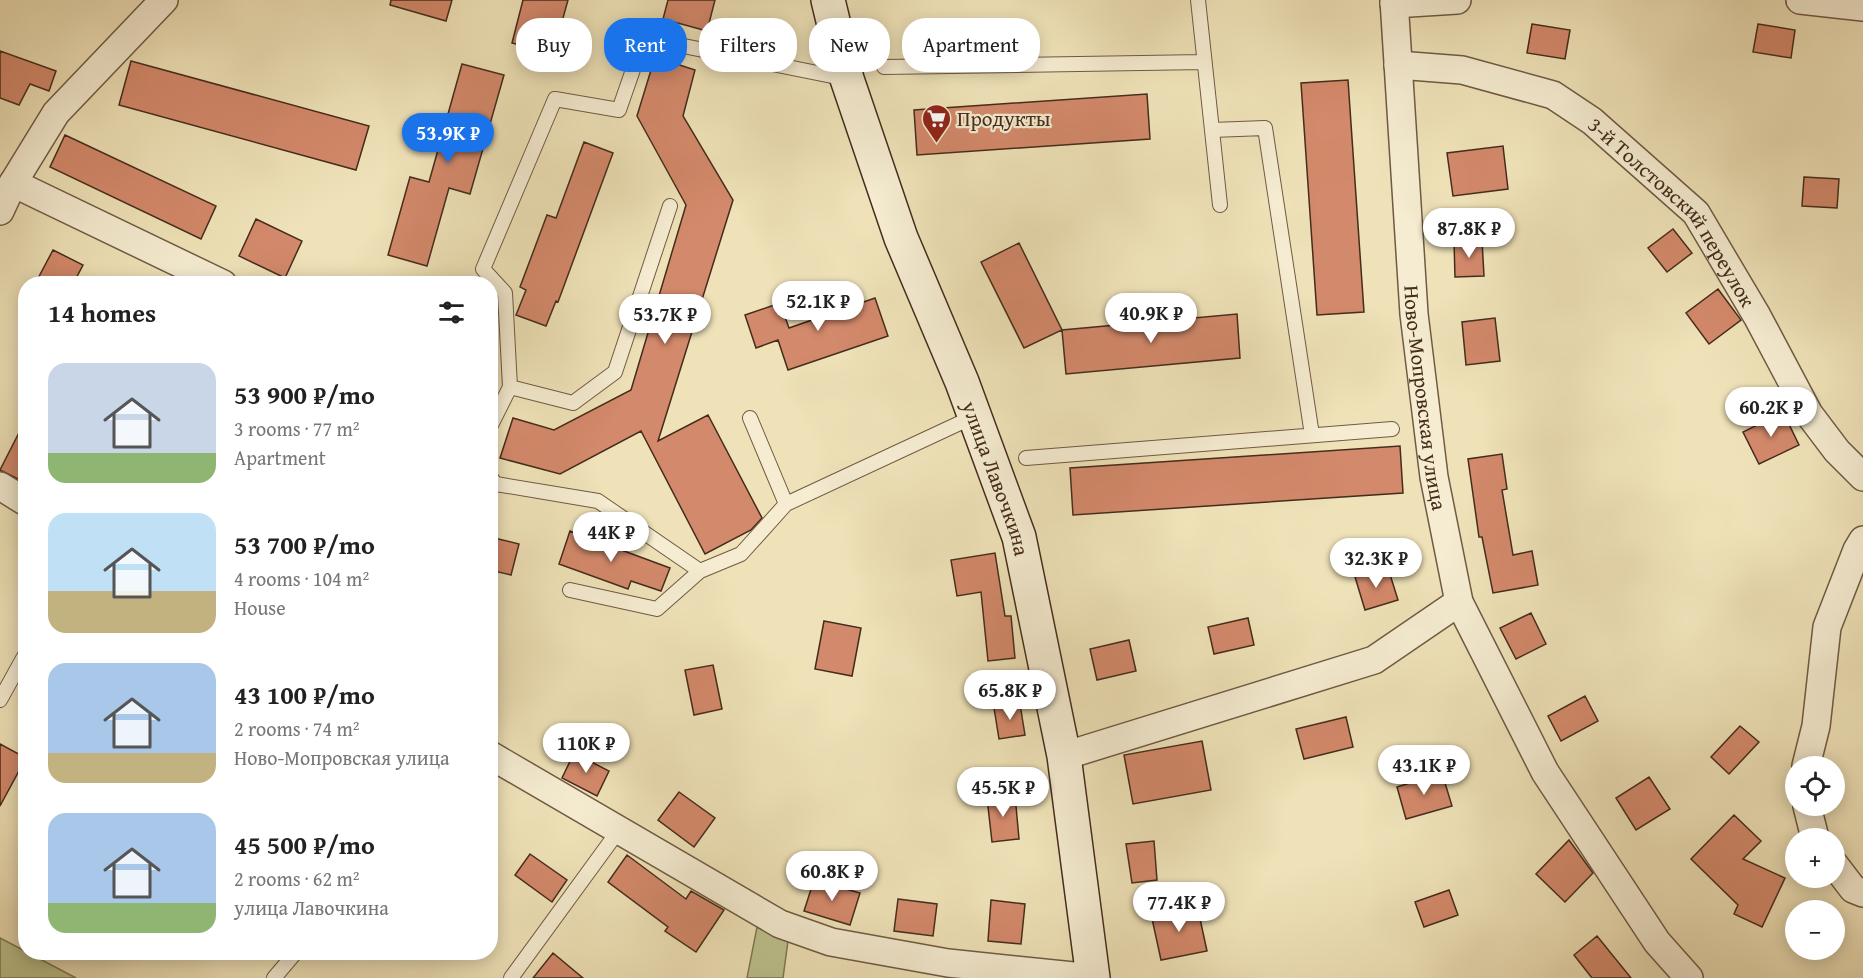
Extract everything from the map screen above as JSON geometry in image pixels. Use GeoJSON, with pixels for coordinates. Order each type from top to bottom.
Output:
{"type":"FeatureCollection","features":[{"type":"Feature","properties":{"kind":"main road","name":"улица Лавочкина"},"geometry":{"type":"LineString","coordinates":[[828,0],[847,79],[901,238],[975,416],[1019,537],[1064,756],[1094,978]]}},
{"type":"Feature","properties":{"kind":"street"},"geometry":{"type":"LineString","coordinates":[[0,211],[13,183],[56,113],[164,0]]}},
{"type":"Feature","properties":{"kind":"street"},"geometry":{"type":"LineString","coordinates":[[1388,1],[1457,0]]}},
{"type":"Feature","properties":{"kind":"street"},"geometry":{"type":"LineString","coordinates":[[1800,0],[1863,7]]}},
{"type":"Feature","properties":{"kind":"street","name":"Ново-Мопровская улица"},"geometry":{"type":"LineString","coordinates":[[1388,1],[1398,65],[1414,314],[1434,477],[1459,602],[1545,772],[1657,942],[1689,978]]}},
{"type":"Feature","properties":{"kind":"street","name":"3-й Толстовский переулок"},"geometry":{"type":"LineString","coordinates":[[1398,65],[1462,70],[1553,95],[1592,121],[1696,213],[1757,316],[1809,414],[1837,451],[1863,477]]}},
{"type":"Feature","properties":{"kind":"street"},"geometry":{"type":"LineString","coordinates":[[13,183],[206,276]]}},
{"type":"Feature","properties":{"kind":"street"},"geometry":{"type":"LineString","coordinates":[[0,486],[18,497]]}},
{"type":"Feature","properties":{"kind":"street"},"geometry":{"type":"LineString","coordinates":[[1808,756],[1816,726],[1827,627],[1863,540]]}},
{"type":"Feature","properties":{"kind":"street"},"geometry":{"type":"LineString","coordinates":[[1064,756],[1374,660],[1459,602]]}},
{"type":"Feature","properties":{"kind":"street"},"geometry":{"type":"LineString","coordinates":[[498,760],[780,924],[831,942],[948,963],[1094,978]]}},
{"type":"Feature","properties":{"kind":"street"},"geometry":{"type":"LineString","coordinates":[[1845,878],[1853,889],[1863,893]]}},
{"type":"Feature","properties":{"kind":"lane"},"geometry":{"type":"LineString","coordinates":[[1198,0],[1220,205]]}},
{"type":"Feature","properties":{"kind":"lane"},"geometry":{"type":"LineString","coordinates":[[490,276],[483,269],[555,99],[619,110],[644,38],[847,79]]}},
{"type":"Feature","properties":{"kind":"lane"},"geometry":{"type":"LineString","coordinates":[[890,67],[1204,62]]}},
{"type":"Feature","properties":{"kind":"lane"},"geometry":{"type":"LineString","coordinates":[[1212,130],[1265,128],[1312,435]]}},
{"type":"Feature","properties":{"kind":"lane"},"geometry":{"type":"LineString","coordinates":[[510,387],[573,403],[615,372],[670,206]]}},
{"type":"Feature","properties":{"kind":"lane"},"geometry":{"type":"LineString","coordinates":[[498,285],[506,293],[510,387],[498,411]]}},
{"type":"Feature","properties":{"kind":"lane"},"geometry":{"type":"LineString","coordinates":[[570,590],[657,609],[700,571],[741,554],[786,504],[975,416]]}},
{"type":"Feature","properties":{"kind":"lane"},"geometry":{"type":"LineString","coordinates":[[750,418],[786,504]]}},
{"type":"Feature","properties":{"kind":"lane"},"geometry":{"type":"LineString","coordinates":[[1026,458],[1392,429]]}},
{"type":"Feature","properties":{"kind":"lane"},"geometry":{"type":"LineString","coordinates":[[498,484],[598,501],[700,571]]}},
{"type":"Feature","properties":{"kind":"lane"},"geometry":{"type":"LineString","coordinates":[[0,700],[18,667]]}},
{"type":"Feature","properties":{"kind":"lane"},"geometry":{"type":"LineString","coordinates":[[511,978],[619,830]]}},
{"type":"Feature","properties":{"kind":"lane"},"geometry":{"type":"LineString","coordinates":[[274,978],[289,960]]}},
{"type":"Feature","properties":{"kind":"green space"},"geometry":{"type":"Polygon","coordinates":[[[757,927],[788,941],[783,978],[747,978],[757,927]]]}},
{"type":"Feature","properties":{"kind":"green space"},"geometry":{"type":"Polygon","coordinates":[[[0,938],[18,947],[18,960],[42,960],[76,978],[0,978],[0,938]]]}},
{"type":"Feature","properties":{"kind":"building"},"geometry":{"type":"Polygon","coordinates":[[[391,0],[452,0],[446,21],[390,5],[391,0]]]}},
{"type":"Feature","properties":{"kind":"building"},"geometry":{"type":"Polygon","coordinates":[[[523,0],[568,0],[563,18],[518,18],[523,0]]]}},
{"type":"Feature","properties":{"kind":"building"},"geometry":{"type":"Polygon","coordinates":[[[668,0],[715,0],[710,18],[699,18],[699,29],[687,26],[687,18],[663,18],[668,0]]]}},
{"type":"Feature","properties":{"kind":"building"},"geometry":{"type":"Polygon","coordinates":[[[1532,24],[1570,30],[1565,59],[1527,53],[1532,24]]]}},
{"type":"Feature","properties":{"kind":"building"},"geometry":{"type":"Polygon","coordinates":[[[1758,24],[1795,30],[1791,58],[1753,52],[1758,24]]]}},
{"type":"Feature","properties":{"kind":"building"},"geometry":{"type":"Polygon","coordinates":[[[516,27],[516,44],[512,43],[516,27]]]}},
{"type":"Feature","properties":{"kind":"building"},"geometry":{"type":"Polygon","coordinates":[[[0,51],[56,71],[49,91],[30,84],[19,105],[0,98],[0,51]]]}},
{"type":"Feature","properties":{"kind":"building"},"geometry":{"type":"Polygon","coordinates":[[[131,61],[369,126],[356,170],[119,105],[131,61]]]}},
{"type":"Feature","properties":{"kind":"building"},"geometry":{"type":"Polygon","coordinates":[[[462,64],[504,75],[470,194],[449,188],[427,266],[388,255],[410,177],[429,182],[462,64]]]}},
{"type":"Feature","properties":{"kind":"building"},"geometry":{"type":"Polygon","coordinates":[[[687,67],[695,70],[683,116],[733,200],[658,441],[708,415],[762,518],[751,530],[705,554],[641,431],[560,474],[500,458],[513,418],[554,430],[631,390],[686,205],[637,116],[650,72],[687,72],[687,67]]]}},
{"type":"Feature","properties":{"kind":"building"},"geometry":{"type":"Polygon","coordinates":[[[1348,80],[1364,312],[1317,315],[1301,83],[1348,80]]]}},
{"type":"Feature","properties":{"kind":"building"},"geometry":{"type":"Polygon","coordinates":[[[1147,94],[1150,139],[917,155],[914,110],[1147,94]]]}},
{"type":"Feature","properties":{"kind":"building"},"geometry":{"type":"Polygon","coordinates":[[[65,135],[216,206],[201,239],[50,167],[65,135]]]}},
{"type":"Feature","properties":{"kind":"building"},"geometry":{"type":"Polygon","coordinates":[[[584,142],[613,153],[558,302],[556,301],[546,326],[516,315],[526,290],[520,287],[547,215],[556,218],[584,142]]]}},
{"type":"Feature","properties":{"kind":"building"},"geometry":{"type":"Polygon","coordinates":[[[1503,146],[1508,189],[1453,196],[1447,153],[1503,146]]]}},
{"type":"Feature","properties":{"kind":"building"},"geometry":{"type":"Polygon","coordinates":[[[1804,177],[1839,179],[1837,208],[1802,206],[1804,177]]]}},
{"type":"Feature","properties":{"kind":"building"},"geometry":{"type":"Polygon","coordinates":[[[256,219],[302,241],[286,276],[281,276],[239,256],[256,219]]]}},
{"type":"Feature","properties":{"kind":"building"},"geometry":{"type":"Polygon","coordinates":[[[1673,229],[1692,253],[1667,272],[1648,248],[1673,229]]]}},
{"type":"Feature","properties":{"kind":"building"},"geometry":{"type":"Polygon","coordinates":[[[1482,240],[1484,276],[1455,277],[1454,241],[1482,240]]]}},
{"type":"Feature","properties":{"kind":"building"},"geometry":{"type":"Polygon","coordinates":[[[1019,243],[1062,330],[1024,348],[981,262],[1019,243]]]}},
{"type":"Feature","properties":{"kind":"building"},"geometry":{"type":"Polygon","coordinates":[[[53,250],[83,265],[77,276],[39,276],[53,250]]]}},
{"type":"Feature","properties":{"kind":"building"},"geometry":{"type":"Polygon","coordinates":[[[1718,289],[1741,320],[1709,344],[1686,313],[1718,289]]]}},
{"type":"Feature","properties":{"kind":"building"},"geometry":{"type":"Polygon","coordinates":[[[875,298],[888,336],[788,370],[778,340],[756,348],[745,315],[780,303],[789,328],[875,298]]]}},
{"type":"Feature","properties":{"kind":"building"},"geometry":{"type":"Polygon","coordinates":[[[1237,314],[1240,358],[1066,374],[1062,330],[1237,314]]]}},
{"type":"Feature","properties":{"kind":"building"},"geometry":{"type":"Polygon","coordinates":[[[1495,318],[1500,361],[1466,365],[1462,322],[1495,318]]]}},
{"type":"Feature","properties":{"kind":"building"},"geometry":{"type":"Polygon","coordinates":[[[1783,412],[1799,445],[1759,464],[1743,432],[1783,412]]]}},
{"type":"Feature","properties":{"kind":"building"},"geometry":{"type":"Polygon","coordinates":[[[18,435],[18,479],[0,470],[18,435]]]}},
{"type":"Feature","properties":{"kind":"building"},"geometry":{"type":"Polygon","coordinates":[[[1400,446],[1403,493],[1073,515],[1070,468],[1400,446]]]}},
{"type":"Feature","properties":{"kind":"building"},"geometry":{"type":"Polygon","coordinates":[[[1502,454],[1507,489],[1502,490],[1513,555],[1532,551],[1538,585],[1493,593],[1482,537],[1479,537],[1468,459],[1502,454]]]}},
{"type":"Feature","properties":{"kind":"building"},"geometry":{"type":"Polygon","coordinates":[[[570,531],[670,568],[661,591],[631,581],[628,589],[559,564],[570,531]]]}},
{"type":"Feature","properties":{"kind":"building"},"geometry":{"type":"Polygon","coordinates":[[[498,539],[519,544],[511,575],[498,572],[498,539]]]}},
{"type":"Feature","properties":{"kind":"building"},"geometry":{"type":"Polygon","coordinates":[[[995,553],[1005,616],[1011,616],[1015,658],[988,661],[981,592],[957,596],[951,560],[995,553]]]}},
{"type":"Feature","properties":{"kind":"building"},"geometry":{"type":"Polygon","coordinates":[[[1388,568],[1398,600],[1365,610],[1355,577],[1388,568]]]}},
{"type":"Feature","properties":{"kind":"building"},"geometry":{"type":"Polygon","coordinates":[[[1531,613],[1546,644],[1516,659],[1500,628],[1531,613]]]}},
{"type":"Feature","properties":{"kind":"building"},"geometry":{"type":"Polygon","coordinates":[[[1248,618],[1254,645],[1214,654],[1208,627],[1248,618]]]}},
{"type":"Feature","properties":{"kind":"building"},"geometry":{"type":"Polygon","coordinates":[[[824,621],[861,628],[852,676],[815,669],[824,621]]]}},
{"type":"Feature","properties":{"kind":"building"},"geometry":{"type":"Polygon","coordinates":[[[1129,640],[1136,671],[1097,680],[1090,649],[1129,640]]]}},
{"type":"Feature","properties":{"kind":"building"},"geometry":{"type":"Polygon","coordinates":[[[713,665],[722,709],[694,715],[685,670],[713,665]]]}},
{"type":"Feature","properties":{"kind":"building"},"geometry":{"type":"Polygon","coordinates":[[[1585,696],[1598,721],[1561,741],[1548,716],[1585,696]]]}},
{"type":"Feature","properties":{"kind":"building"},"geometry":{"type":"Polygon","coordinates":[[[1020,704],[1025,735],[999,739],[994,708],[1020,704]]]}},
{"type":"Feature","properties":{"kind":"building"},"geometry":{"type":"Polygon","coordinates":[[[1346,717],[1353,747],[1304,759],[1296,729],[1346,717]]]}},
{"type":"Feature","properties":{"kind":"building"},"geometry":{"type":"Polygon","coordinates":[[[1740,726],[1759,742],[1729,774],[1711,757],[1740,726]]]}},
{"type":"Feature","properties":{"kind":"building"},"geometry":{"type":"Polygon","coordinates":[[[1202,741],[1211,790],[1133,804],[1124,755],[1202,741]]]}},
{"type":"Feature","properties":{"kind":"building"},"geometry":{"type":"Polygon","coordinates":[[[0,744],[18,754],[18,773],[0,806],[0,744]]]}},
{"type":"Feature","properties":{"kind":"building"},"geometry":{"type":"Polygon","coordinates":[[[574,753],[609,771],[597,796],[562,778],[574,753]]]}},
{"type":"Feature","properties":{"kind":"building"},"geometry":{"type":"Polygon","coordinates":[[[1442,773],[1452,806],[1406,819],[1397,787],[1442,773]]]}},
{"type":"Feature","properties":{"kind":"building"},"geometry":{"type":"Polygon","coordinates":[[[1649,777],[1670,809],[1636,830],[1616,798],[1649,777]]]}},
{"type":"Feature","properties":{"kind":"building"},"geometry":{"type":"Polygon","coordinates":[[[679,792],[715,818],[694,847],[658,820],[679,792]]]}},
{"type":"Feature","properties":{"kind":"building"},"geometry":{"type":"Polygon","coordinates":[[[1015,795],[1019,839],[992,842],[987,798],[1015,795]]]}},
{"type":"Feature","properties":{"kind":"building"},"geometry":{"type":"Polygon","coordinates":[[[1734,815],[1761,841],[1743,859],[1785,878],[1762,927],[1734,914],[1738,905],[1691,859],[1734,815]]]}},
{"type":"Feature","properties":{"kind":"building"},"geometry":{"type":"Polygon","coordinates":[[[1569,840],[1593,873],[1565,902],[1536,874],[1569,840]]]}},
{"type":"Feature","properties":{"kind":"building"},"geometry":{"type":"Polygon","coordinates":[[[1154,841],[1157,880],[1132,883],[1126,844],[1154,841]]]}},
{"type":"Feature","properties":{"kind":"building"},"geometry":{"type":"Polygon","coordinates":[[[530,854],[567,880],[552,902],[515,875],[530,854]]]}},
{"type":"Feature","properties":{"kind":"building"},"geometry":{"type":"Polygon","coordinates":[[[627,855],[686,899],[691,891],[724,910],[696,952],[665,931],[668,927],[608,882],[627,855]]]}},
{"type":"Feature","properties":{"kind":"building"},"geometry":{"type":"Polygon","coordinates":[[[814,880],[860,893],[850,925],[804,911],[814,880]]]}},
{"type":"Feature","properties":{"kind":"building"},"geometry":{"type":"Polygon","coordinates":[[[1449,890],[1458,915],[1424,927],[1415,902],[1449,890]]]}},
{"type":"Feature","properties":{"kind":"building"},"geometry":{"type":"Polygon","coordinates":[[[898,899],[937,904],[933,936],[894,931],[898,899]]]}},
{"type":"Feature","properties":{"kind":"building"},"geometry":{"type":"Polygon","coordinates":[[[991,900],[1025,904],[1021,944],[988,941],[991,900]]]}},
{"type":"Feature","properties":{"kind":"building"},"geometry":{"type":"Polygon","coordinates":[[[1197,905],[1207,951],[1161,960],[1151,914],[1197,905]]]}},
{"type":"Feature","properties":{"kind":"building"},"geometry":{"type":"Polygon","coordinates":[[[1597,936],[1631,978],[1592,978],[1574,955],[1597,936]]]}},
{"type":"Feature","properties":{"kind":"building"},"geometry":{"type":"Polygon","coordinates":[[[553,953],[583,978],[533,978],[553,953]]]}},
{"type":"Feature","properties":{"kind":"place","name":"Продукты"},"geometry":{"type":"Point","coordinates":[936,144]}}]}
